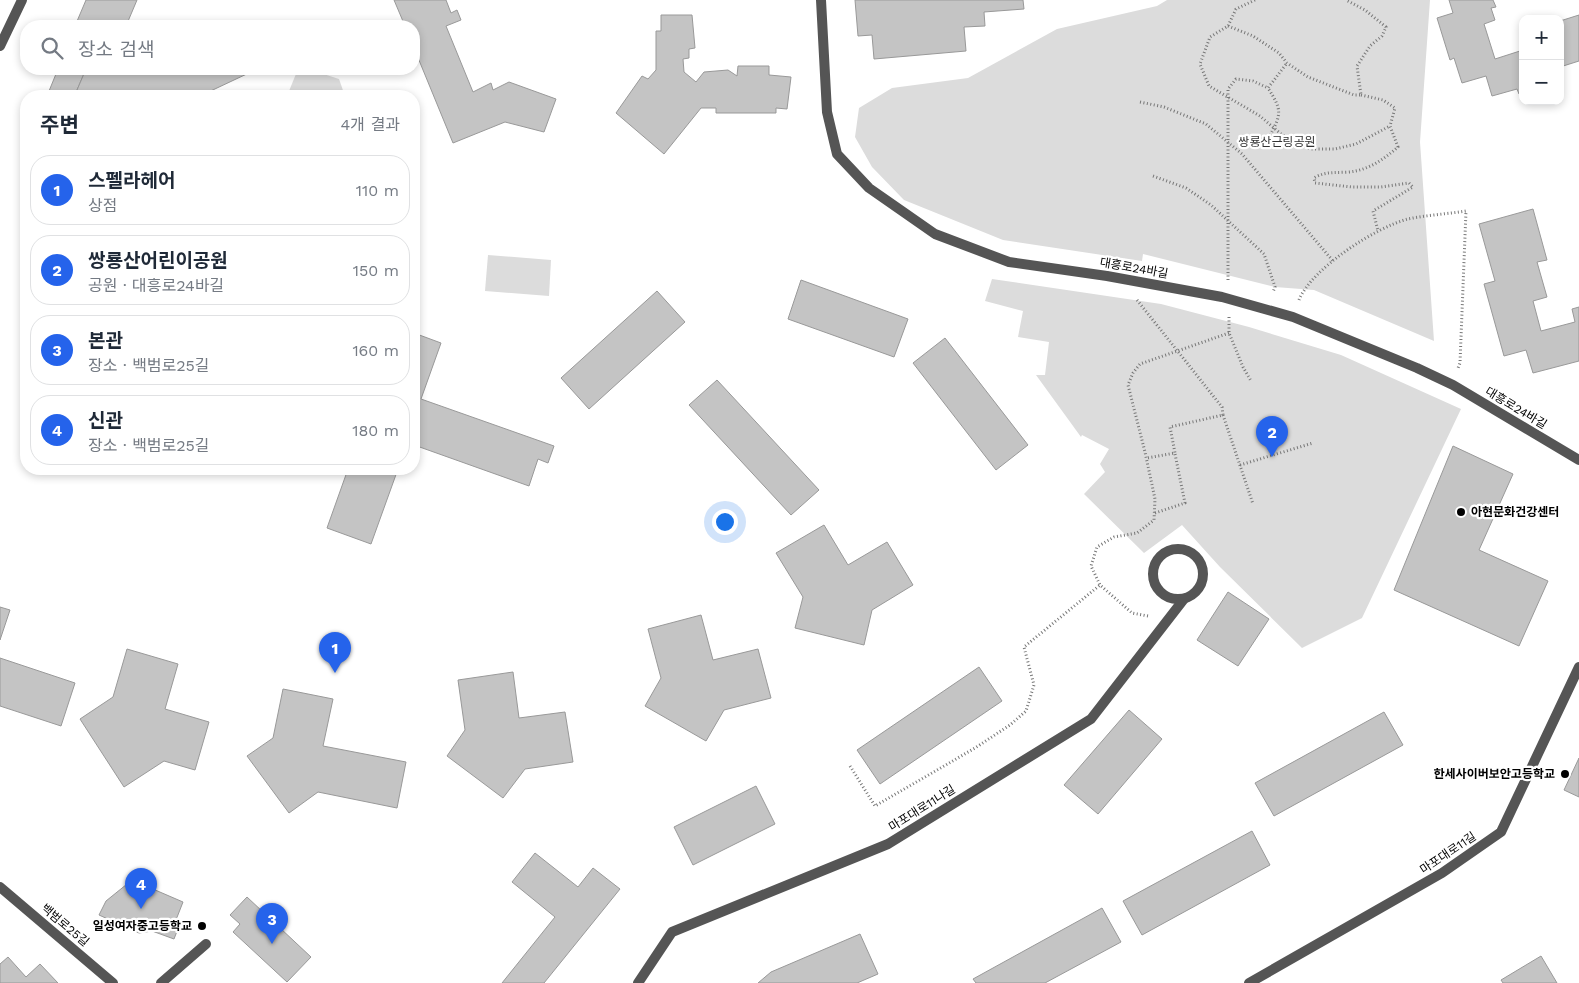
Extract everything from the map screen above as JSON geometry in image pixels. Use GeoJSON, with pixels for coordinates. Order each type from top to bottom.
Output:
{"type":"FeatureCollection","features":[{"type":"Feature","properties":{"kind":"street"},"geometry":{"type":"LineString","coordinates":[[0,46],[22,0]]}},
{"type":"Feature","properties":{"kind":"street","name":"대흥로24바길"},"geometry":{"type":"LineString","coordinates":[[821,0],[827,112],[837,154],[868,188],[936,234],[1009,262],[1119,278],[1222,297],[1293,317],[1418,368],[1453,385],[1579,460]]}},
{"type":"Feature","properties":{"kind":"street"},"geometry":{"type":"LineString","coordinates":[[1170,550],[1186,550],[1194,554],[1200,560],[1203,568],[1202,584],[1191,596],[1184,599],[1175,600],[1167,597],[1160,592],[1152,577],[1156,561],[1162,554],[1170,550]]}},
{"type":"Feature","properties":{"kind":"street","name":"마포대로11나길"},"geometry":{"type":"LineString","coordinates":[[638,983],[672,932],[888,844],[1091,719],[1184,599]]}},
{"type":"Feature","properties":{"kind":"street","name":"마포대로11길"},"geometry":{"type":"LineString","coordinates":[[1249,983],[1442,873],[1501,832],[1579,667]]}},
{"type":"Feature","properties":{"kind":"street","name":"백범로25길"},"geometry":{"type":"LineString","coordinates":[[0,887],[113,983]]}},
{"type":"Feature","properties":{"kind":"street"},"geometry":{"type":"LineString","coordinates":[[160,983],[206,944]]}},
{"type":"Feature","properties":{"kind":"path"},"geometry":{"type":"LineString","coordinates":[[1255,0],[1236,9],[1228,26],[1210,37],[1200,64],[1209,86],[1260,116],[1281,134],[1310,149],[1335,149],[1356,144],[1390,126]]}},
{"type":"Feature","properties":{"kind":"path"},"geometry":{"type":"LineString","coordinates":[[1346,0],[1365,10],[1386,27],[1382,36],[1370,46],[1357,66],[1361,95]]}},
{"type":"Feature","properties":{"kind":"path"},"geometry":{"type":"LineString","coordinates":[[1228,26],[1259,40],[1279,53],[1287,63],[1308,77],[1354,95],[1383,100],[1395,108],[1390,126],[1398,147],[1385,159],[1371,166],[1351,172],[1323,173],[1314,178],[1315,183],[1352,187],[1381,187],[1409,183],[1413,187],[1373,211],[1378,231]]}},
{"type":"Feature","properties":{"kind":"path"},"geometry":{"type":"LineString","coordinates":[[1268,88],[1287,63]]}},
{"type":"Feature","properties":{"kind":"path"},"geometry":{"type":"LineString","coordinates":[[1228,281],[1228,89],[1236,79],[1253,81],[1268,88],[1279,104],[1278,121],[1269,137],[1254,141]]}},
{"type":"Feature","properties":{"kind":"path"},"geometry":{"type":"LineString","coordinates":[[1140,102],[1164,107],[1206,124],[1228,142],[1242,154],[1333,261]]}},
{"type":"Feature","properties":{"kind":"path"},"geometry":{"type":"LineString","coordinates":[[1153,176],[1186,188],[1211,205],[1264,254],[1275,287],[1266,309]]}},
{"type":"Feature","properties":{"kind":"path"},"geometry":{"type":"LineString","coordinates":[[1293,317],[1303,291],[1324,268],[1378,231],[1408,219],[1466,211],[1460,363],[1453,385]]}},
{"type":"Feature","properties":{"kind":"path"},"geometry":{"type":"LineString","coordinates":[[1119,278],[1222,407],[1253,504]]}},
{"type":"Feature","properties":{"kind":"path"},"geometry":{"type":"LineString","coordinates":[[1228,316],[1229,333],[1251,381]]}},
{"type":"Feature","properties":{"kind":"path"},"geometry":{"type":"LineString","coordinates":[[1164,624],[1156,618],[1132,613],[1100,585],[1091,566],[1097,546],[1114,537],[1137,533],[1154,520],[1155,499],[1147,458],[1128,385],[1133,373],[1140,364],[1229,333]]}},
{"type":"Feature","properties":{"kind":"path"},"geometry":{"type":"LineString","coordinates":[[1154,513],[1184,503],[1170,427],[1223,415]]}},
{"type":"Feature","properties":{"kind":"path"},"geometry":{"type":"LineString","coordinates":[[1240,465],[1313,443]]}},
{"type":"Feature","properties":{"kind":"path"},"geometry":{"type":"LineString","coordinates":[[1147,458],[1175,453]]}},
{"type":"Feature","properties":{"kind":"path"},"geometry":{"type":"LineString","coordinates":[[850,766],[875,806],[975,748],[1010,725],[1026,711],[1034,685],[1024,647],[1100,585]]}},
{"type":"Feature","properties":{"kind":"green space","name":"쌍룡산근링공원"},"geometry":{"type":"Polygon","coordinates":[[[1167,0],[1430,0],[1420,142],[1434,341],[1314,290],[1275,287],[1143,254],[1142,261],[1003,240],[904,200],[872,167],[855,137],[859,108],[892,88],[968,78],[1057,29],[1157,6],[1167,0]]]}},
{"type":"Feature","properties":{"kind":"green space"},"geometry":{"type":"Polygon","coordinates":[[[296,75],[327,75],[339,79],[343,90],[289,90],[296,75]]]}},
{"type":"Feature","properties":{"kind":"green space"},"geometry":{"type":"Polygon","coordinates":[[[488,255],[551,260],[549,296],[485,291],[488,255]]]}},
{"type":"Feature","properties":{"kind":"green space"},"geometry":{"type":"Polygon","coordinates":[[[992,279],[1161,304],[1249,327],[1341,355],[1461,409],[1362,618],[1302,648],[1220,567],[1182,525],[1144,553],[1084,494],[1105,472],[1100,464],[1109,449],[1082,435],[1081,437],[1036,375],[1045,375],[1049,342],[1018,337],[1023,311],[985,301],[992,279]]]}},
{"type":"Feature","properties":{"kind":"building"},"geometry":{"type":"Polygon","coordinates":[[[86,0],[137,0],[129,20],[78,20],[86,0]]]}},
{"type":"Feature","properties":{"kind":"building"},"geometry":{"type":"Polygon","coordinates":[[[394,0],[446,0],[451,13],[457,10],[461,20],[446,26],[473,92],[491,83],[493,90],[509,82],[556,99],[544,132],[505,122],[453,143],[420,63],[420,20],[402,20],[394,0]]]}},
{"type":"Feature","properties":{"kind":"building"},"geometry":{"type":"Polygon","coordinates":[[[855,0],[1023,0],[1024,9],[984,12],[985,26],[964,27],[966,51],[874,59],[872,35],[858,36],[855,0]]]}},
{"type":"Feature","properties":{"kind":"building"},"geometry":{"type":"Polygon","coordinates":[[[1449,0],[1493,0],[1496,7],[1491,8],[1495,20],[1484,24],[1495,59],[1519,51],[1519,94],[1517,89],[1492,96],[1486,76],[1462,83],[1454,58],[1450,60],[1437,18],[1453,13],[1449,0]]]}},
{"type":"Feature","properties":{"kind":"building"},"geometry":{"type":"Polygon","coordinates":[[[661,15],[692,15],[695,48],[689,49],[689,58],[683,59],[684,72],[696,82],[704,72],[728,70],[737,76],[738,66],[769,66],[769,75],[791,77],[787,109],[776,108],[776,113],[716,113],[716,108],[701,108],[664,154],[616,113],[642,76],[648,79],[656,70],[656,31],[661,31],[661,15]]]}},
{"type":"Feature","properties":{"kind":"building"},"geometry":{"type":"Polygon","coordinates":[[[1579,15],[1579,61],[1564,66],[1564,60],[1564,20],[1579,15]]]}},
{"type":"Feature","properties":{"kind":"building"},"geometry":{"type":"Polygon","coordinates":[[[56,75],[83,75],[77,90],[49,90],[56,75]]]}},
{"type":"Feature","properties":{"kind":"building"},"geometry":{"type":"Polygon","coordinates":[[[83,75],[245,75],[213,90],[77,90],[83,75]]]}},
{"type":"Feature","properties":{"kind":"building"},"geometry":{"type":"Polygon","coordinates":[[[1533,209],[1547,260],[1537,262],[1547,297],[1533,301],[1541,331],[1575,322],[1572,309],[1579,307],[1579,361],[1533,373],[1526,350],[1504,356],[1484,284],[1495,281],[1479,224],[1533,209]]]}},
{"type":"Feature","properties":{"kind":"building"},"geometry":{"type":"Polygon","coordinates":[[[801,280],[908,319],[894,357],[788,319],[801,280]]]}},
{"type":"Feature","properties":{"kind":"building"},"geometry":{"type":"Polygon","coordinates":[[[657,291],[685,322],[589,409],[561,378],[657,291]]]}},
{"type":"Feature","properties":{"kind":"building"},"geometry":{"type":"Polygon","coordinates":[[[420,335],[441,343],[421,399],[554,446],[548,463],[538,459],[529,486],[420,447],[420,335]]]}},
{"type":"Feature","properties":{"kind":"building"},"geometry":{"type":"Polygon","coordinates":[[[945,338],[1028,445],[996,470],[913,363],[945,338]]]}},
{"type":"Feature","properties":{"kind":"building"},"geometry":{"type":"Polygon","coordinates":[[[717,380],[819,490],[791,515],[689,405],[717,380]]]}},
{"type":"Feature","properties":{"kind":"building","name":"아현문화건강센터"},"geometry":{"type":"Polygon","coordinates":[[[1453,446],[1513,474],[1479,550],[1548,581],[1519,646],[1394,590],[1453,446]]]}},
{"type":"Feature","properties":{"kind":"building"},"geometry":{"type":"Polygon","coordinates":[[[346,475],[396,475],[371,544],[327,528],[346,475]]]}},
{"type":"Feature","properties":{"kind":"building"},"geometry":{"type":"Polygon","coordinates":[[[824,525],[848,565],[887,542],[913,585],[872,610],[864,645],[795,628],[803,597],[776,553],[824,525]]]}},
{"type":"Feature","properties":{"kind":"building"},"geometry":{"type":"Polygon","coordinates":[[[1228,592],[1269,619],[1238,666],[1197,640],[1228,592]]]}},
{"type":"Feature","properties":{"kind":"building"},"geometry":{"type":"Polygon","coordinates":[[[0,607],[10,610],[0,640],[0,607]]]}},
{"type":"Feature","properties":{"kind":"building"},"geometry":{"type":"Polygon","coordinates":[[[701,615],[713,660],[758,649],[771,698],[724,710],[706,741],[645,706],[661,678],[648,629],[701,615]]]}},
{"type":"Feature","properties":{"kind":"building"},"geometry":{"type":"Polygon","coordinates":[[[127,649],[178,664],[165,709],[209,722],[195,770],[164,761],[124,787],[80,719],[113,697],[127,649]]]}},
{"type":"Feature","properties":{"kind":"building"},"geometry":{"type":"Polygon","coordinates":[[[0,658],[75,683],[61,726],[0,706],[0,658]]]}},
{"type":"Feature","properties":{"kind":"building"},"geometry":{"type":"Polygon","coordinates":[[[979,667],[1002,701],[880,784],[857,750],[979,667]]]}},
{"type":"Feature","properties":{"kind":"building"},"geometry":{"type":"Polygon","coordinates":[[[513,672],[519,718],[565,712],[573,762],[525,769],[503,798],[447,756],[465,730],[458,680],[513,672]]]}},
{"type":"Feature","properties":{"kind":"building"},"geometry":{"type":"Polygon","coordinates":[[[283,689],[333,699],[323,746],[406,762],[397,808],[318,792],[289,813],[247,756],[273,738],[283,689]]]}},
{"type":"Feature","properties":{"kind":"building"},"geometry":{"type":"Polygon","coordinates":[[[1129,710],[1162,739],[1098,814],[1064,785],[1129,710]]]}},
{"type":"Feature","properties":{"kind":"building"},"geometry":{"type":"Polygon","coordinates":[[[1384,712],[1403,745],[1274,816],[1255,783],[1384,712]]]}},
{"type":"Feature","properties":{"kind":"building"},"geometry":{"type":"Polygon","coordinates":[[[1579,758],[1579,797],[1564,790],[1579,758]]]}},
{"type":"Feature","properties":{"kind":"building"},"geometry":{"type":"Polygon","coordinates":[[[756,786],[775,824],[693,865],[674,827],[756,786]]]}},
{"type":"Feature","properties":{"kind":"building"},"geometry":{"type":"Polygon","coordinates":[[[1252,831],[1270,865],[1142,935],[1123,901],[1252,831]]]}},
{"type":"Feature","properties":{"kind":"building"},"geometry":{"type":"Polygon","coordinates":[[[535,853],[578,887],[593,868],[620,889],[544,983],[502,983],[555,917],[512,882],[535,853]]]}},
{"type":"Feature","properties":{"kind":"building"},"geometry":{"type":"Polygon","coordinates":[[[132,880],[183,902],[174,925],[179,926],[174,939],[152,931],[139,933],[99,915],[106,901],[132,880]]]}},
{"type":"Feature","properties":{"kind":"building"},"geometry":{"type":"Polygon","coordinates":[[[247,897],[311,957],[287,982],[233,932],[240,924],[230,915],[247,897]]]}},
{"type":"Feature","properties":{"kind":"building"},"geometry":{"type":"Polygon","coordinates":[[[1102,908],[1121,942],[1045,983],[976,983],[973,979],[1102,908]]]}},
{"type":"Feature","properties":{"kind":"building"},"geometry":{"type":"Polygon","coordinates":[[[860,934],[878,974],[857,983],[758,983],[771,972],[860,934]]]}},
{"type":"Feature","properties":{"kind":"building"},"geometry":{"type":"Polygon","coordinates":[[[1541,956],[1557,983],[1503,983],[1501,980],[1541,956]]]}},
{"type":"Feature","properties":{"kind":"building"},"geometry":{"type":"Polygon","coordinates":[[[8,957],[26,977],[40,964],[58,983],[0,983],[0,964],[8,957]]]}},
{"type":"Feature","properties":{"kind":"place","name":"쌍룡산어린이공원"},"geometry":{"type":"Point","coordinates":[1272,457]}},
{"type":"Feature","properties":{"kind":"place","name":"아현문화건강센터"},"geometry":{"type":"Point","coordinates":[1461,512]}},
{"type":"Feature","properties":{"kind":"place","name":"스펠라헤어"},"geometry":{"type":"Point","coordinates":[335,673]}},
{"type":"Feature","properties":{"kind":"place","name":"한세사이버보안고등학교"},"geometry":{"type":"Point","coordinates":[1565,774]}},
{"type":"Feature","properties":{"kind":"place","name":"신관"},"geometry":{"type":"Point","coordinates":[141,909]}},
{"type":"Feature","properties":{"kind":"place","name":"일성여자중고등학교"},"geometry":{"type":"Point","coordinates":[202,926]}},
{"type":"Feature","properties":{"kind":"place","name":"본관"},"geometry":{"type":"Point","coordinates":[272,944]}}]}
